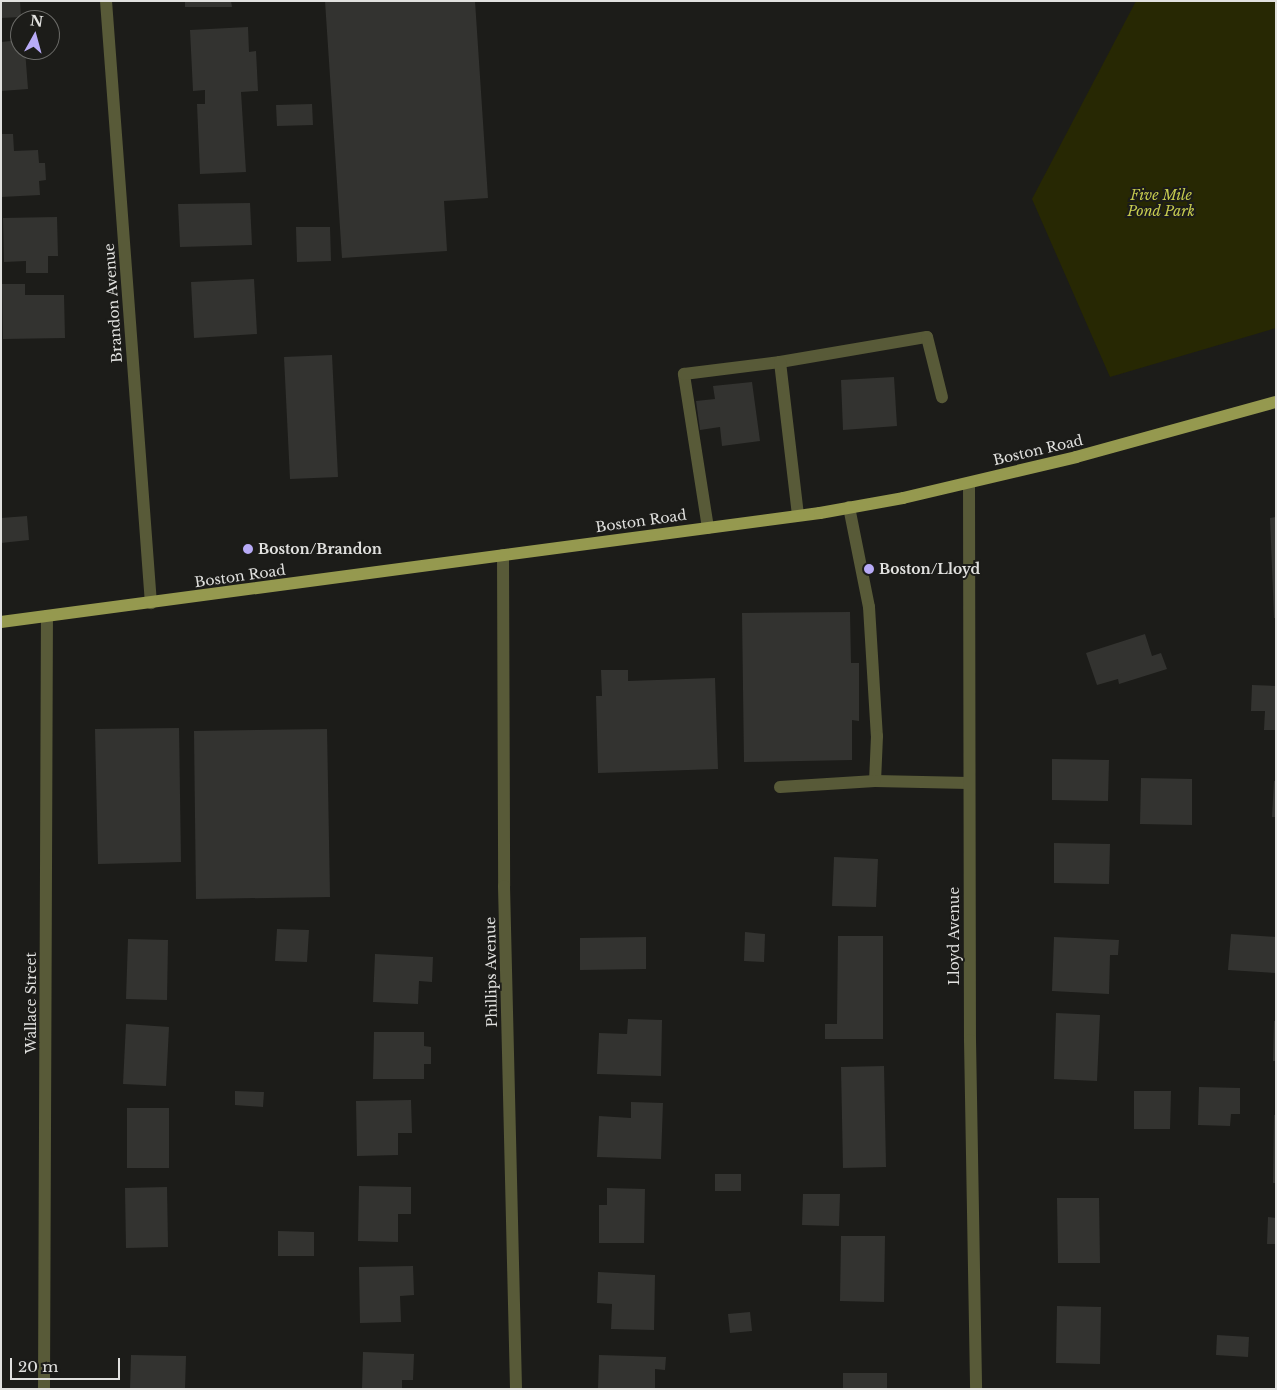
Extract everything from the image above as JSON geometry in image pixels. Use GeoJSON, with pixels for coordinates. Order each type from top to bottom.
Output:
{"type":"FeatureCollection","features":[{"type":"Feature","properties":{"kind":"main road","name":"Boston Road"},"geometry":{"type":"LineString","coordinates":[[1,622],[798,516],[969,483],[1106,450],[1276,402]]}},
{"type":"Feature","properties":{"kind":"street","name":"Brandon Avenue"},"geometry":{"type":"LineString","coordinates":[[106,1],[152,603]]}},
{"type":"Feature","properties":{"kind":"street"},"geometry":{"type":"LineString","coordinates":[[708,528],[684,374],[780,362],[927,337],[942,397]]}},
{"type":"Feature","properties":{"kind":"street"},"geometry":{"type":"LineString","coordinates":[[780,362],[798,516]]}},
{"type":"Feature","properties":{"kind":"street","name":"Lloyd Avenue"},"geometry":{"type":"LineString","coordinates":[[969,483],[970,1040],[976,1389]]}},
{"type":"Feature","properties":{"kind":"street"},"geometry":{"type":"LineString","coordinates":[[849,507],[869,607],[877,736],[875,781]]}},
{"type":"Feature","properties":{"kind":"street","name":"Phillips Avenue"},"geometry":{"type":"LineString","coordinates":[[503,555],[504,886],[516,1389]]}},
{"type":"Feature","properties":{"kind":"street","name":"Wallace Street"},"geometry":{"type":"LineString","coordinates":[[44,1389],[47,616]]}},
{"type":"Feature","properties":{"kind":"street"},"geometry":{"type":"LineString","coordinates":[[780,787],[875,781],[969,783]]}},
{"type":"Feature","properties":{"kind":"green space","name":"Five Mile Pond Park"},"geometry":{"type":"Polygon","coordinates":[[[1136,1],[1276,1],[1276,328],[1110,377],[1032,199],[1136,1]]]}},
{"type":"Feature","properties":{"kind":"building"},"geometry":{"type":"Polygon","coordinates":[[[1,1],[20,1],[21,10],[10,10],[10,18],[1,18],[1,1]]]}},
{"type":"Feature","properties":{"kind":"building"},"geometry":{"type":"Polygon","coordinates":[[[185,1],[231,1],[232,7],[185,7],[185,1]]]}},
{"type":"Feature","properties":{"kind":"building"},"geometry":{"type":"Polygon","coordinates":[[[325,1],[475,1],[488,198],[444,201],[447,251],[342,258],[325,1]]]}},
{"type":"Feature","properties":{"kind":"building"},"geometry":{"type":"Polygon","coordinates":[[[248,27],[249,52],[256,51],[258,91],[241,92],[246,172],[200,174],[197,104],[205,104],[205,90],[193,91],[190,30],[248,27]]]}},
{"type":"Feature","properties":{"kind":"building"},"geometry":{"type":"Polygon","coordinates":[[[10,41],[10,60],[26,60],[28,89],[1,91],[1,42],[10,41]]]}},
{"type":"Feature","properties":{"kind":"building"},"geometry":{"type":"Polygon","coordinates":[[[312,104],[313,125],[277,126],[276,105],[312,104]]]}},
{"type":"Feature","properties":{"kind":"building"},"geometry":{"type":"Polygon","coordinates":[[[1,134],[13,134],[14,151],[38,150],[39,163],[45,163],[46,180],[39,181],[40,195],[1,197],[1,134]]]}},
{"type":"Feature","properties":{"kind":"building"},"geometry":{"type":"Polygon","coordinates":[[[250,203],[252,245],[180,247],[178,204],[250,203]]]}},
{"type":"Feature","properties":{"kind":"building"},"geometry":{"type":"Polygon","coordinates":[[[57,217],[58,256],[48,256],[48,273],[26,273],[26,261],[4,262],[3,218],[57,217]]]}},
{"type":"Feature","properties":{"kind":"building"},"geometry":{"type":"Polygon","coordinates":[[[296,227],[330,227],[331,261],[297,262],[296,227]]]}},
{"type":"Feature","properties":{"kind":"building"},"geometry":{"type":"Polygon","coordinates":[[[254,279],[257,334],[194,338],[191,282],[254,279]]]}},
{"type":"Feature","properties":{"kind":"building"},"geometry":{"type":"Polygon","coordinates":[[[2,284],[25,284],[25,295],[64,295],[65,338],[3,339],[2,284]]]}},
{"type":"Feature","properties":{"kind":"building"},"geometry":{"type":"Polygon","coordinates":[[[332,355],[338,477],[290,479],[284,357],[332,355]]]}},
{"type":"Feature","properties":{"kind":"building"},"geometry":{"type":"Polygon","coordinates":[[[894,377],[897,426],[843,430],[841,380],[894,377]]]}},
{"type":"Feature","properties":{"kind":"building"},"geometry":{"type":"Polygon","coordinates":[[[752,382],[760,441],[722,446],[720,427],[700,430],[696,401],[715,399],[713,386],[752,382]]]}},
{"type":"Feature","properties":{"kind":"building"},"geometry":{"type":"Polygon","coordinates":[[[27,516],[29,540],[1,543],[1,518],[27,516]]]}},
{"type":"Feature","properties":{"kind":"building"},"geometry":{"type":"Polygon","coordinates":[[[1276,517],[1276,618],[1274,618],[1270,518],[1276,517]]]}},
{"type":"Feature","properties":{"kind":"building"},"geometry":{"type":"Polygon","coordinates":[[[850,612],[851,663],[859,663],[859,721],[852,720],[852,760],[744,762],[742,613],[850,612]]]}},
{"type":"Feature","properties":{"kind":"building"},"geometry":{"type":"Polygon","coordinates":[[[1145,634],[1152,656],[1161,653],[1167,669],[1119,684],[1118,679],[1097,685],[1086,653],[1145,634]]]}},
{"type":"Feature","properties":{"kind":"building"},"geometry":{"type":"Polygon","coordinates":[[[601,670],[628,670],[628,681],[715,678],[718,769],[598,773],[596,696],[602,696],[601,670]]]}},
{"type":"Feature","properties":{"kind":"building"},"geometry":{"type":"Polygon","coordinates":[[[1252,685],[1276,686],[1276,730],[1264,730],[1265,711],[1251,711],[1252,685]]]}},
{"type":"Feature","properties":{"kind":"building"},"geometry":{"type":"Polygon","coordinates":[[[179,728],[181,862],[98,864],[95,729],[179,728]]]}},
{"type":"Feature","properties":{"kind":"building"},"geometry":{"type":"Polygon","coordinates":[[[327,729],[330,897],[196,899],[194,731],[327,729]]]}},
{"type":"Feature","properties":{"kind":"building"},"geometry":{"type":"Polygon","coordinates":[[[1052,759],[1109,760],[1108,801],[1052,800],[1052,759]]]}},
{"type":"Feature","properties":{"kind":"building"},"geometry":{"type":"Polygon","coordinates":[[[1141,778],[1192,779],[1192,825],[1140,824],[1141,778]]]}},
{"type":"Feature","properties":{"kind":"building"},"geometry":{"type":"Polygon","coordinates":[[[1274,781],[1276,781],[1276,817],[1272,817],[1274,781]]]}},
{"type":"Feature","properties":{"kind":"building"},"geometry":{"type":"Polygon","coordinates":[[[1054,843],[1110,844],[1109,884],[1054,883],[1054,843]]]}},
{"type":"Feature","properties":{"kind":"building"},"geometry":{"type":"Polygon","coordinates":[[[834,857],[878,859],[876,907],[832,906],[834,857]]]}},
{"type":"Feature","properties":{"kind":"building"},"geometry":{"type":"Polygon","coordinates":[[[277,929],[309,930],[307,962],[275,961],[277,929]]]}},
{"type":"Feature","properties":{"kind":"building"},"geometry":{"type":"Polygon","coordinates":[[[745,932],[765,934],[764,962],[744,961],[745,932]]]}},
{"type":"Feature","properties":{"kind":"building"},"geometry":{"type":"Polygon","coordinates":[[[1231,934],[1276,937],[1276,973],[1228,970],[1231,934]]]}},
{"type":"Feature","properties":{"kind":"building"},"geometry":{"type":"Polygon","coordinates":[[[838,936],[883,936],[883,1039],[825,1039],[825,1024],[837,1024],[838,936]]]}},
{"type":"Feature","properties":{"kind":"building"},"geometry":{"type":"Polygon","coordinates":[[[646,937],[646,969],[580,970],[580,938],[646,937]]]}},
{"type":"Feature","properties":{"kind":"building"},"geometry":{"type":"Polygon","coordinates":[[[1054,937],[1119,940],[1118,955],[1110,955],[1109,994],[1052,991],[1054,937]]]}},
{"type":"Feature","properties":{"kind":"building"},"geometry":{"type":"Polygon","coordinates":[[[128,939],[168,940],[167,1000],[126,999],[128,939]]]}},
{"type":"Feature","properties":{"kind":"building"},"geometry":{"type":"Polygon","coordinates":[[[375,954],[433,957],[432,982],[419,981],[418,1004],[373,1002],[375,954]]]}},
{"type":"Feature","properties":{"kind":"building"},"geometry":{"type":"Polygon","coordinates":[[[1056,1013],[1100,1015],[1097,1081],[1054,1079],[1056,1013]]]}},
{"type":"Feature","properties":{"kind":"building"},"geometry":{"type":"Polygon","coordinates":[[[628,1019],[662,1020],[661,1076],[597,1074],[599,1033],[627,1034],[628,1019]]]}},
{"type":"Feature","properties":{"kind":"building"},"geometry":{"type":"Polygon","coordinates":[[[1274,1021],[1276,1021],[1276,1061],[1273,1061],[1274,1021]]]}},
{"type":"Feature","properties":{"kind":"building"},"geometry":{"type":"Polygon","coordinates":[[[126,1024],[169,1027],[166,1086],[123,1084],[126,1024]]]}},
{"type":"Feature","properties":{"kind":"building"},"geometry":{"type":"Polygon","coordinates":[[[374,1032],[424,1032],[424,1046],[431,1047],[431,1064],[424,1064],[424,1079],[373,1079],[374,1032]]]}},
{"type":"Feature","properties":{"kind":"building"},"geometry":{"type":"Polygon","coordinates":[[[884,1066],[886,1167],[843,1168],[841,1067],[884,1066]]]}},
{"type":"Feature","properties":{"kind":"building"},"geometry":{"type":"Polygon","coordinates":[[[1199,1087],[1240,1088],[1240,1114],[1231,1114],[1230,1126],[1198,1125],[1199,1087]]]}},
{"type":"Feature","properties":{"kind":"building"},"geometry":{"type":"Polygon","coordinates":[[[235,1091],[264,1092],[263,1107],[235,1105],[235,1091]]]}},
{"type":"Feature","properties":{"kind":"building"},"geometry":{"type":"Polygon","coordinates":[[[1134,1091],[1171,1091],[1170,1129],[1134,1129],[1134,1091]]]}},
{"type":"Feature","properties":{"kind":"building"},"geometry":{"type":"Polygon","coordinates":[[[411,1100],[412,1133],[398,1133],[398,1155],[357,1156],[356,1101],[411,1100]]]}},
{"type":"Feature","properties":{"kind":"building"},"geometry":{"type":"Polygon","coordinates":[[[631,1102],[663,1103],[661,1159],[597,1157],[599,1116],[631,1118],[631,1102]]]}},
{"type":"Feature","properties":{"kind":"building"},"geometry":{"type":"Polygon","coordinates":[[[127,1108],[169,1108],[169,1168],[127,1168],[127,1108]]]}},
{"type":"Feature","properties":{"kind":"building"},"geometry":{"type":"Polygon","coordinates":[[[1274,1115],[1276,1115],[1276,1183],[1273,1183],[1274,1115]]]}},
{"type":"Feature","properties":{"kind":"building"},"geometry":{"type":"Polygon","coordinates":[[[715,1174],[741,1174],[741,1191],[715,1191],[715,1174]]]}},
{"type":"Feature","properties":{"kind":"building"},"geometry":{"type":"Polygon","coordinates":[[[359,1186],[411,1187],[411,1214],[398,1214],[398,1242],[358,1241],[359,1186]]]}},
{"type":"Feature","properties":{"kind":"building"},"geometry":{"type":"Polygon","coordinates":[[[167,1187],[168,1247],[126,1248],[125,1188],[167,1187]]]}},
{"type":"Feature","properties":{"kind":"building"},"geometry":{"type":"Polygon","coordinates":[[[607,1188],[645,1189],[644,1243],[599,1243],[599,1205],[607,1205],[607,1188]]]}},
{"type":"Feature","properties":{"kind":"building"},"geometry":{"type":"Polygon","coordinates":[[[803,1194],[840,1194],[839,1226],[802,1225],[803,1194]]]}},
{"type":"Feature","properties":{"kind":"building"},"geometry":{"type":"Polygon","coordinates":[[[1057,1198],[1099,1198],[1100,1263],[1058,1263],[1057,1198]]]}},
{"type":"Feature","properties":{"kind":"building"},"geometry":{"type":"Polygon","coordinates":[[[1268,1217],[1276,1218],[1276,1244],[1267,1244],[1268,1217]]]}},
{"type":"Feature","properties":{"kind":"building"},"geometry":{"type":"Polygon","coordinates":[[[278,1231],[314,1232],[314,1256],[278,1256],[278,1231]]]}},
{"type":"Feature","properties":{"kind":"building"},"geometry":{"type":"Polygon","coordinates":[[[841,1236],[885,1236],[884,1302],[840,1301],[841,1236]]]}},
{"type":"Feature","properties":{"kind":"building"},"geometry":{"type":"Polygon","coordinates":[[[413,1266],[414,1295],[400,1296],[401,1322],[360,1323],[359,1267],[413,1266]]]}},
{"type":"Feature","properties":{"kind":"building"},"geometry":{"type":"Polygon","coordinates":[[[598,1272],[655,1275],[654,1330],[611,1329],[612,1304],[597,1303],[598,1272]]]}},
{"type":"Feature","properties":{"kind":"building"},"geometry":{"type":"Polygon","coordinates":[[[1057,1306],[1101,1307],[1100,1364],[1056,1363],[1057,1306]]]}},
{"type":"Feature","properties":{"kind":"building"},"geometry":{"type":"Polygon","coordinates":[[[750,1312],[752,1331],[730,1333],[728,1314],[750,1312]]]}},
{"type":"Feature","properties":{"kind":"building"},"geometry":{"type":"Polygon","coordinates":[[[1217,1335],[1249,1337],[1248,1357],[1216,1355],[1217,1335]]]}},
{"type":"Feature","properties":{"kind":"building"},"geometry":{"type":"Polygon","coordinates":[[[363,1352],[414,1354],[413,1380],[402,1380],[402,1389],[362,1389],[363,1352]]]}},
{"type":"Feature","properties":{"kind":"building"},"geometry":{"type":"Polygon","coordinates":[[[131,1355],[186,1356],[185,1389],[130,1389],[131,1355]]]}},
{"type":"Feature","properties":{"kind":"building"},"geometry":{"type":"Polygon","coordinates":[[[599,1355],[666,1357],[665,1370],[655,1369],[655,1389],[598,1389],[599,1355]]]}},
{"type":"Feature","properties":{"kind":"building"},"geometry":{"type":"Polygon","coordinates":[[[843,1373],[887,1373],[887,1389],[843,1389],[843,1373]]]}},
{"type":"Feature","properties":{"kind":"place","name":"Boston/Brandon"},"geometry":{"type":"Point","coordinates":[248,549]}},
{"type":"Feature","properties":{"kind":"place","name":"Boston/Lloyd"},"geometry":{"type":"Point","coordinates":[869,569]}}]}
